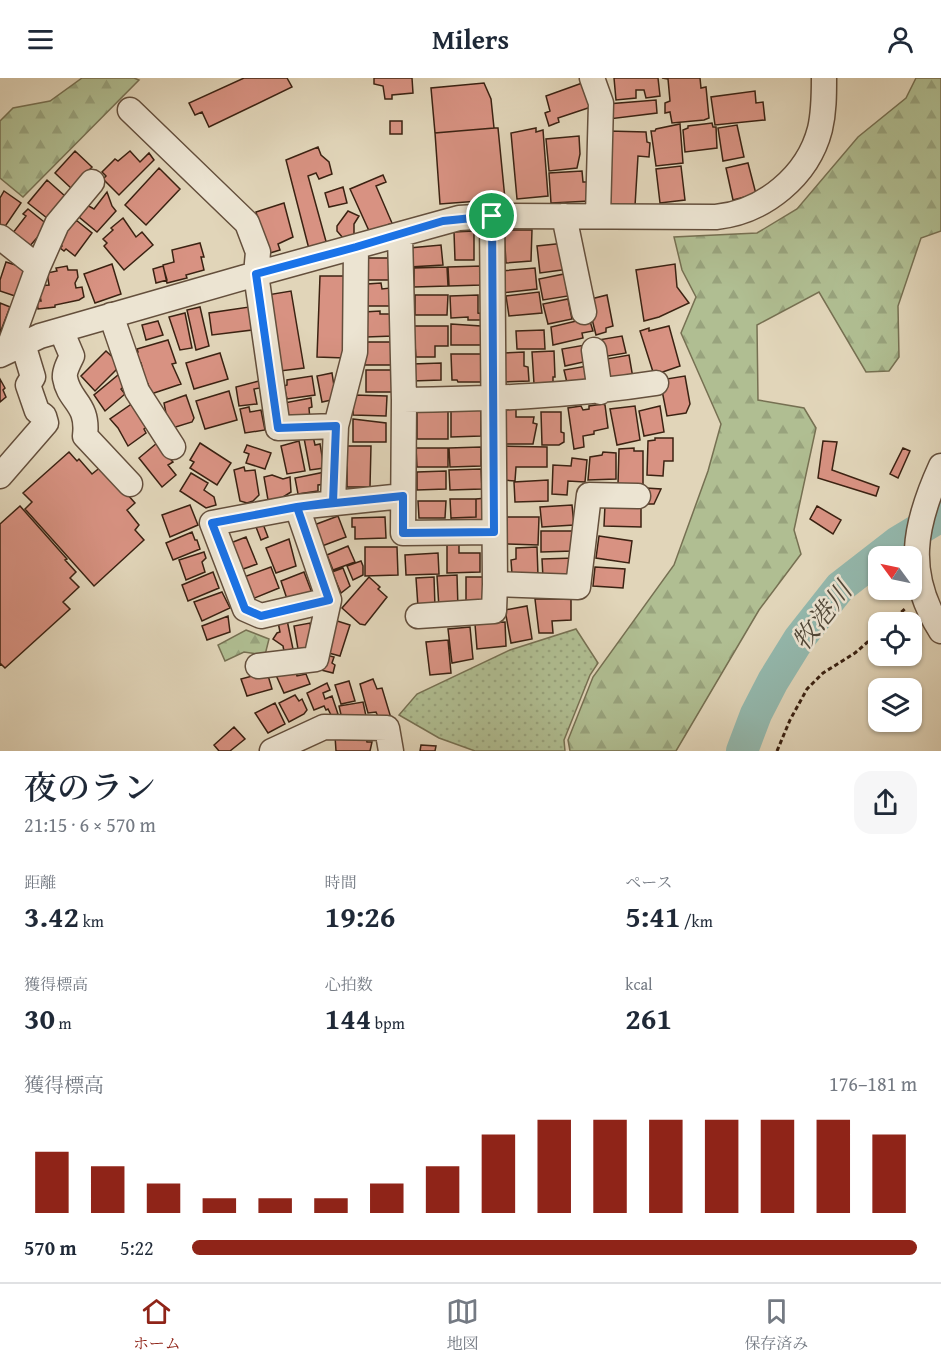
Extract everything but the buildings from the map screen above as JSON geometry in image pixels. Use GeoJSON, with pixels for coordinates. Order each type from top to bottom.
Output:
{"type":"FeatureCollection","features":[{"type":"Feature","properties":{"kind":"street"},"geometry":{"type":"LineString","coordinates":[[592,78],[601,103],[598,216]]}},
{"type":"Feature","properties":{"kind":"street"},"geometry":{"type":"LineString","coordinates":[[10,350],[40,336],[111,315],[451,220],[492,216],[716,217],[739,213],[759,204],[786,185],[810,153],[820,127],[824,107],[824,78]]}},
{"type":"Feature","properties":{"kind":"street"},"geometry":{"type":"LineString","coordinates":[[130,110],[247,223],[258,252],[256,274],[278,428],[336,426]]}},
{"type":"Feature","properties":{"kind":"street"},"geometry":{"type":"LineString","coordinates":[[10,350],[38,267],[57,224],[92,182]]}},
{"type":"Feature","properties":{"kind":"street"},"geometry":{"type":"LineString","coordinates":[[418,616],[494,611],[492,216]]}},
{"type":"Feature","properties":{"kind":"street"},"geometry":{"type":"LineString","coordinates":[[564,216],[584,312]]}},
{"type":"Feature","properties":{"kind":"street"},"geometry":{"type":"LineString","coordinates":[[400,235],[404,400],[403,533],[494,532]]}},
{"type":"Feature","properties":{"kind":"street"},"geometry":{"type":"LineString","coordinates":[[0,237],[38,267]]}},
{"type":"Feature","properties":{"kind":"street"},"geometry":{"type":"LineString","coordinates":[[333,502],[336,426],[355,352],[356,247]]}},
{"type":"Feature","properties":{"kind":"street"},"geometry":{"type":"LineString","coordinates":[[111,315],[137,391],[173,447]]}},
{"type":"Feature","properties":{"kind":"street"},"geometry":{"type":"LineString","coordinates":[[61,330],[72,356],[64,376],[84,412],[85,436],[130,484]]}},
{"type":"Feature","properties":{"kind":"street"},"geometry":{"type":"LineString","coordinates":[[0,476],[46,423],[44,416],[37,411],[28,386],[33,377],[10,350]]}},
{"type":"Feature","properties":{"kind":"street"},"geometry":{"type":"LineString","coordinates":[[594,350],[600,392]]}},
{"type":"Feature","properties":{"kind":"street"},"geometry":{"type":"LineString","coordinates":[[404,400],[492,399],[600,392],[656,383]]}},
{"type":"Feature","properties":{"kind":"street"},"geometry":{"type":"LineString","coordinates":[[941,466],[925,505],[916,543],[917,566],[927,604],[941,631]]}},
{"type":"Feature","properties":{"kind":"street"},"geometry":{"type":"LineString","coordinates":[[495,584],[578,587],[589,495],[638,496]]}},
{"type":"Feature","properties":{"kind":"street"},"geometry":{"type":"LineString","coordinates":[[329,600],[261,616],[245,609],[212,523],[297,507],[403,496]]}},
{"type":"Feature","properties":{"kind":"street"},"geometry":{"type":"LineString","coordinates":[[258,666],[316,659],[329,600],[297,507]]}},
{"type":"Feature","properties":{"kind":"street"},"geometry":{"type":"LineString","coordinates":[[272,751],[324,727],[387,728],[391,751]]}},
{"type":"Feature","properties":{"kind":"path"},"geometry":{"type":"LineString","coordinates":[[777,751],[790,720],[807,689],[823,673],[855,653],[868,642]]}},
{"type":"Feature","properties":{"kind":"green space"},"geometry":{"type":"Polygon","coordinates":[[[82,78],[134,78],[139,80],[23,197],[0,178],[0,121],[13,108],[50,101],[82,78]]]}},
{"type":"Feature","properties":{"kind":"green space"},"geometry":{"type":"Polygon","coordinates":[[[916,78],[941,78],[941,231],[921,238],[898,306],[899,357],[889,371],[866,372],[819,292],[757,325],[758,400],[804,408],[816,428],[794,530],[801,554],[759,610],[676,751],[570,751],[568,740],[593,677],[674,565],[708,471],[721,424],[681,333],[696,297],[682,270],[674,237],[757,233],[797,209],[858,137],[906,98],[916,78]]]}},
{"type":"Feature","properties":{"kind":"green space"},"geometry":{"type":"Polygon","coordinates":[[[576,629],[598,663],[590,675],[564,740],[565,751],[475,751],[439,738],[399,715],[417,694],[510,650],[576,629]]]}},
{"type":"Feature","properties":{"kind":"green space"},"geometry":{"type":"Polygon","coordinates":[[[246,630],[269,639],[265,655],[244,652],[225,661],[218,645],[246,630]]]}},
{"type":"Feature","properties":{"kind":"waterway","name":"牧港川"},"geometry":{"type":"LineString","coordinates":[[742,751],[756,714],[773,681],[799,639],[840,587],[898,542],[941,516]]}},
{"type":"Feature","properties":{"kind":"route"},"geometry":{"type":"LineString","coordinates":[[492,216],[443,221],[256,274],[278,428],[336,426],[333,502],[297,507],[212,523],[245,609],[261,616],[329,600],[297,507],[403,496],[403,533],[494,532],[492,216]]}}]}
